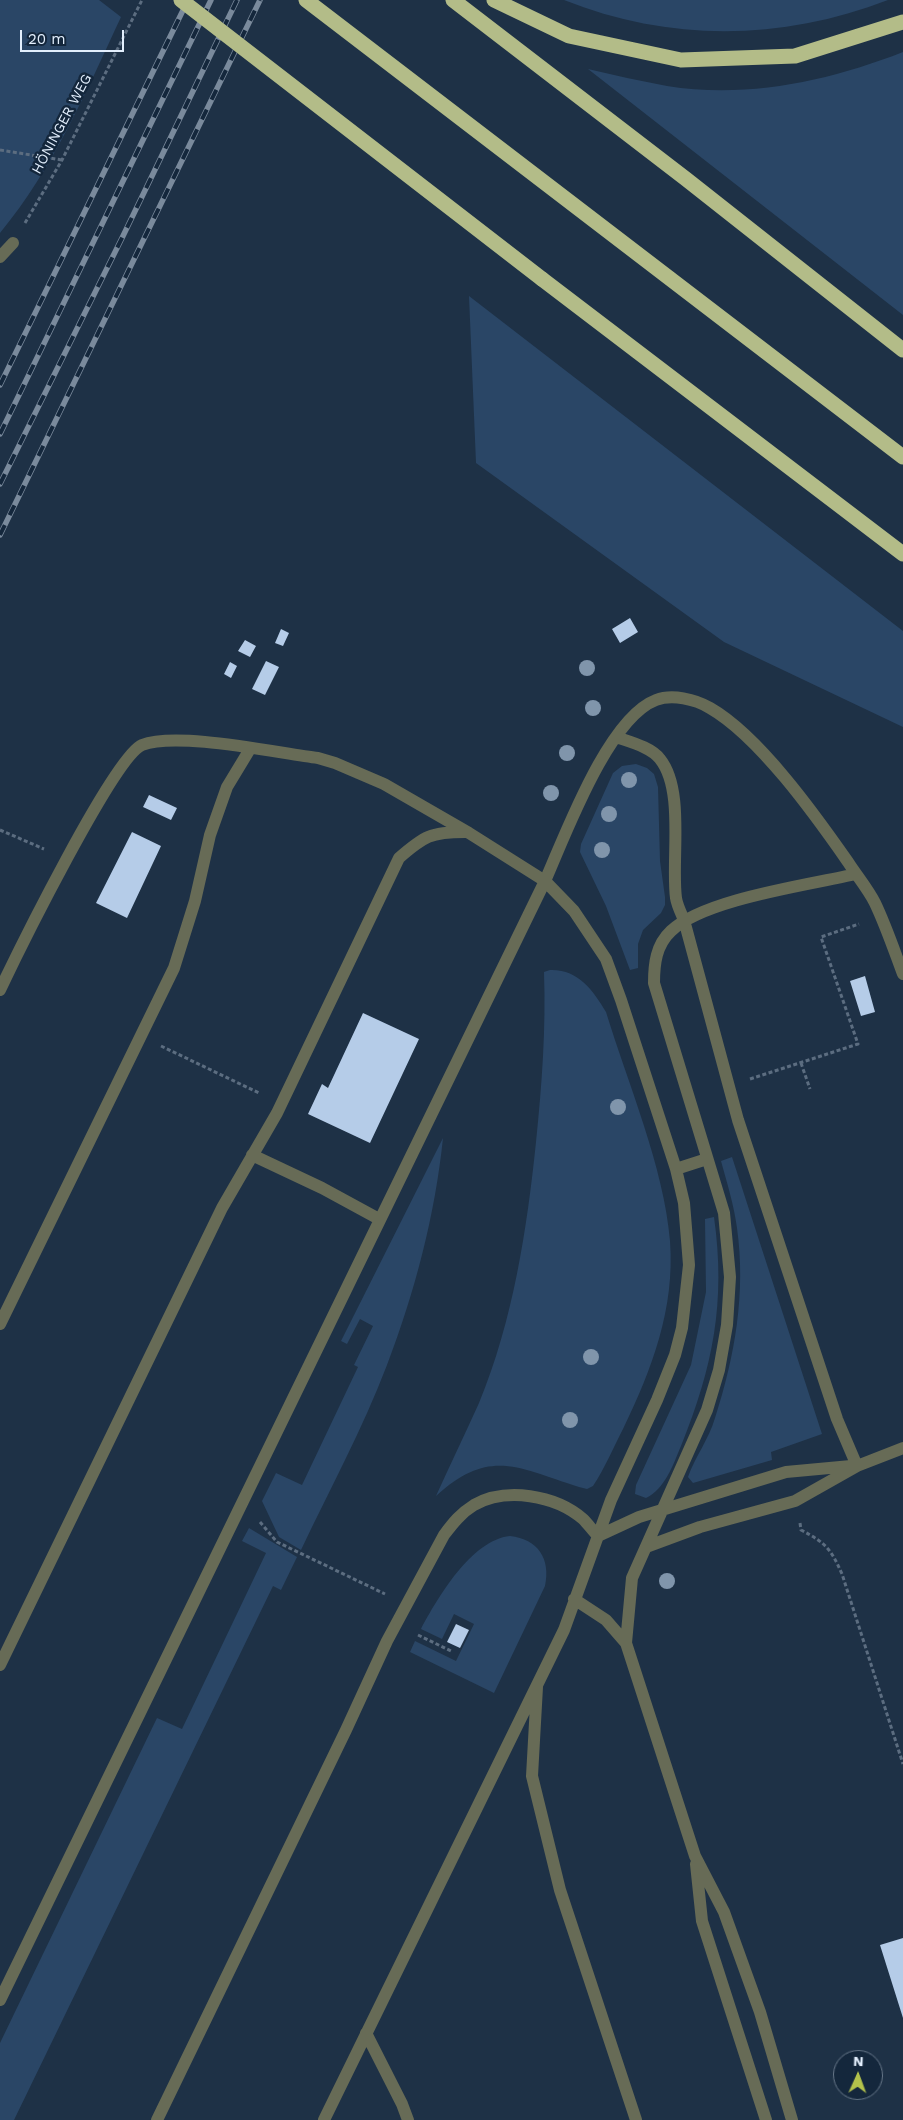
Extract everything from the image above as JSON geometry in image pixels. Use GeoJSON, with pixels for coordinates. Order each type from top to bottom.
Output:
{"type":"FeatureCollection","features":[{"type":"Feature","properties":{"kind":"highway"},"geometry":{"type":"LineString","coordinates":[[181,0],[542,279],[903,554]]}},
{"type":"Feature","properties":{"kind":"highway"},"geometry":{"type":"LineString","coordinates":[[306,0],[903,457]]}},
{"type":"Feature","properties":{"kind":"highway"},"geometry":{"type":"LineString","coordinates":[[453,0],[686,179],[903,350]]}},
{"type":"Feature","properties":{"kind":"highway"},"geometry":{"type":"LineString","coordinates":[[494,0],[569,36],[682,60],[795,56],[903,22]]}},
{"type":"Feature","properties":{"kind":"street"},"geometry":{"type":"LineString","coordinates":[[0,257],[13,243]]}},
{"type":"Feature","properties":{"kind":"street"},"geometry":{"type":"LineString","coordinates":[[0,2000],[545,881],[588,784],[616,737],[641,710],[656,700],[679,697],[710,707],[744,734],[777,770],[824,828],[875,902],[903,974]]}},
{"type":"Feature","properties":{"kind":"street"},"geometry":{"type":"LineString","coordinates":[[616,737],[641,746],[660,758],[669,779],[674,798],[676,900],[684,920],[728,1085],[837,1419],[857,1466]]}},
{"type":"Feature","properties":{"kind":"street"},"geometry":{"type":"LineString","coordinates":[[0,990],[40,907],[116,774],[140,746],[174,739],[318,758],[335,763],[384,784],[467,832],[545,881],[574,911],[606,959],[676,1169],[684,1204],[688,1236],[688,1273],[682,1328],[666,1380],[611,1500],[564,1630],[324,2120]]}},
{"type":"Feature","properties":{"kind":"street"},"geometry":{"type":"LineString","coordinates":[[0,1324],[174,968],[195,901],[210,835],[227,787],[250,749]]}},
{"type":"Feature","properties":{"kind":"street"},"geometry":{"type":"LineString","coordinates":[[0,1665],[222,1208],[281,1102],[399,858],[422,838],[445,832],[467,832]]}},
{"type":"Feature","properties":{"kind":"street"},"geometry":{"type":"LineString","coordinates":[[626,1643],[632,1578],[707,1410],[719,1370],[727,1325],[730,1277],[729,1244],[724,1213],[654,983],[656,952],[670,932],[684,920],[719,905],[856,874]]}},
{"type":"Feature","properties":{"kind":"street"},"geometry":{"type":"LineString","coordinates":[[252,1155],[322,1188],[379,1219]]}},
{"type":"Feature","properties":{"kind":"street"},"geometry":{"type":"LineString","coordinates":[[676,1169],[707,1159]]}},
{"type":"Feature","properties":{"kind":"street"},"geometry":{"type":"LineString","coordinates":[[646,1547],[700,1527],[795,1501],[857,1466],[903,1448]]}},
{"type":"Feature","properties":{"kind":"street"},"geometry":{"type":"LineString","coordinates":[[598,1536],[639,1517],[786,1472],[857,1466]]}},
{"type":"Feature","properties":{"kind":"street"},"geometry":{"type":"LineString","coordinates":[[157,2120],[396,1624],[444,1534],[455,1520],[476,1504],[503,1496],[532,1497],[558,1504],[582,1519],[598,1536]]}},
{"type":"Feature","properties":{"kind":"street"},"geometry":{"type":"LineString","coordinates":[[574,1599],[606,1620],[626,1643],[695,1856],[724,1912],[760,2012],[792,2120]]}},
{"type":"Feature","properties":{"kind":"street"},"geometry":{"type":"LineString","coordinates":[[538,1680],[532,1776],[560,1890],[636,2120]]}},
{"type":"Feature","properties":{"kind":"street"},"geometry":{"type":"LineString","coordinates":[[695,1856],[702,1921],[766,2120]]}},
{"type":"Feature","properties":{"kind":"street"},"geometry":{"type":"LineString","coordinates":[[366,2033],[402,2104],[408,2120]]}},
{"type":"Feature","properties":{"kind":"path","name":"HÖNINGER WEG"},"geometry":{"type":"LineString","coordinates":[[13,243],[62,160],[142,0]]}},
{"type":"Feature","properties":{"kind":"path"},"geometry":{"type":"LineString","coordinates":[[0,150],[62,160]]}},
{"type":"Feature","properties":{"kind":"path"},"geometry":{"type":"LineString","coordinates":[[0,830],[67,860]]}},
{"type":"Feature","properties":{"kind":"path"},"geometry":{"type":"LineString","coordinates":[[728,1085],[858,1044],[821,937],[881,917]]}},
{"type":"Feature","properties":{"kind":"path"},"geometry":{"type":"LineString","coordinates":[[140,1037],[281,1102]]}},
{"type":"Feature","properties":{"kind":"path"},"geometry":{"type":"LineString","coordinates":[[801,1063],[810,1089]]}},
{"type":"Feature","properties":{"kind":"path"},"geometry":{"type":"LineString","coordinates":[[795,1501],[801,1530],[819,1539],[831,1549],[842,1574],[903,1764]]}},
{"type":"Feature","properties":{"kind":"path"},"geometry":{"type":"LineString","coordinates":[[242,1503],[277,1542],[407,1604]]}},
{"type":"Feature","properties":{"kind":"path"},"geometry":{"type":"LineString","coordinates":[[396,1624],[451,1651]]}},
{"type":"Feature","properties":{"kind":"shaded area"},"geometry":{"type":"Polygon","coordinates":[[[0,0],[99,0],[121,17],[81,101],[52,156],[36,183],[0,233],[0,0]]]}},
{"type":"Feature","properties":{"kind":"shaded area"},"geometry":{"type":"Polygon","coordinates":[[[564,0],[888,0],[848,13],[807,23],[767,29],[726,31],[685,29],[644,23],[604,14],[564,0]]]}},
{"type":"Feature","properties":{"kind":"shaded area"},"geometry":{"type":"Polygon","coordinates":[[[903,52],[903,315],[588,69],[667,86],[727,90],[757,89],[817,79],[903,52]]]}},
{"type":"Feature","properties":{"kind":"shaded area"},"geometry":{"type":"Polygon","coordinates":[[[469,296],[903,631],[903,727],[724,642],[476,463],[469,296]]]}},
{"type":"Feature","properties":{"kind":"shaded area"},"geometry":{"type":"Polygon","coordinates":[[[636,764],[647,768],[654,774],[658,787],[660,861],[665,905],[661,913],[643,930],[638,944],[638,968],[630,970],[606,906],[580,852],[581,844],[613,773],[622,766],[636,764]]]}},
{"type":"Feature","properties":{"kind":"shaded area"},"geometry":{"type":"Polygon","coordinates":[[[550,970],[569,973],[584,982],[606,1012],[661,1184],[670,1241],[671,1266],[665,1315],[652,1361],[634,1406],[593,1486],[587,1489],[521,1469],[505,1466],[489,1467],[473,1471],[455,1481],[436,1496],[479,1403],[491,1372],[510,1307],[523,1241],[532,1175],[542,1078],[544,972],[550,970]]]}},
{"type":"Feature","properties":{"kind":"shaded area"},"geometry":{"type":"Polygon","coordinates":[[[443,1138],[429,1224],[415,1281],[397,1337],[368,1412],[301,1550],[279,1537],[262,1501],[276,1473],[302,1485],[358,1367],[354,1365],[373,1326],[360,1319],[347,1344],[341,1341],[443,1138]]]}},
{"type":"Feature","properties":{"kind":"shaded area"},"geometry":{"type":"Polygon","coordinates":[[[732,1157],[822,1434],[771,1452],[772,1460],[693,1483],[688,1477],[715,1418],[728,1371],[737,1324],[740,1276],[737,1228],[721,1161],[732,1157]]]}},
{"type":"Feature","properties":{"kind":"shaded area"},"geometry":{"type":"Polygon","coordinates":[[[714,1217],[718,1278],[714,1334],[709,1361],[692,1417],[671,1468],[658,1489],[646,1498],[635,1494],[636,1485],[691,1365],[706,1292],[705,1219],[714,1217]]]}},
{"type":"Feature","properties":{"kind":"shaded area"},"geometry":{"type":"Polygon","coordinates":[[[249,1528],[297,1557],[281,1590],[273,1586],[14,2120],[0,2120],[0,2043],[157,1718],[182,1729],[266,1553],[242,1541],[249,1528]]]}},
{"type":"Feature","properties":{"kind":"shaded area"},"geometry":{"type":"Polygon","coordinates":[[[510,1536],[528,1541],[540,1552],[546,1567],[545,1586],[494,1693],[410,1652],[415,1641],[456,1661],[474,1624],[454,1614],[442,1639],[421,1629],[446,1587],[469,1559],[482,1548],[496,1540],[510,1536]]]}},
{"type":"Feature","properties":{"kind":"building"},"geometry":{"type":"Polygon","coordinates":[[[630,618],[638,632],[620,643],[612,629],[630,618]]]}},
{"type":"Feature","properties":{"kind":"building"},"geometry":{"type":"Polygon","coordinates":[[[281,629],[289,633],[283,646],[275,643],[281,629]]]}},
{"type":"Feature","properties":{"kind":"building"},"geometry":{"type":"Polygon","coordinates":[[[245,640],[256,646],[250,657],[238,651],[245,640]]]}},
{"type":"Feature","properties":{"kind":"building"},"geometry":{"type":"Polygon","coordinates":[[[266,661],[279,667],[265,695],[252,689],[266,661]]]}},
{"type":"Feature","properties":{"kind":"building"},"geometry":{"type":"Polygon","coordinates":[[[230,662],[237,666],[231,678],[224,674],[230,662]]]}},
{"type":"Feature","properties":{"kind":"building"},"geometry":{"type":"Polygon","coordinates":[[[149,795],[177,808],[171,820],[143,807],[149,795]]]}},
{"type":"Feature","properties":{"kind":"building"},"geometry":{"type":"Polygon","coordinates":[[[132,832],[161,846],[127,918],[96,903],[132,832]]]}},
{"type":"Feature","properties":{"kind":"building"},"geometry":{"type":"Polygon","coordinates":[[[865,976],[875,1012],[861,1016],[850,981],[865,976]]]}},
{"type":"Feature","properties":{"kind":"building"},"geometry":{"type":"Polygon","coordinates":[[[363,1013],[419,1039],[370,1143],[308,1114],[322,1084],[328,1088],[363,1013]]]}},
{"type":"Feature","properties":{"kind":"building"},"geometry":{"type":"Polygon","coordinates":[[[456,1624],[469,1630],[460,1648],[447,1642],[456,1624]]]}},
{"type":"Feature","properties":{"kind":"building"},"geometry":{"type":"Polygon","coordinates":[[[903,1938],[903,2018],[880,1945],[903,1938]]]}},
{"type":"Feature","properties":{"kind":"railway"},"geometry":{"type":"LineString","coordinates":[[0,385],[188,0]]}},
{"type":"Feature","properties":{"kind":"railway"},"geometry":{"type":"LineString","coordinates":[[0,434],[211,0]]}},
{"type":"Feature","properties":{"kind":"railway"},"geometry":{"type":"LineString","coordinates":[[0,484],[237,0]]}},
{"type":"Feature","properties":{"kind":"railway"},"geometry":{"type":"LineString","coordinates":[[0,535],[260,0]]}}]}
